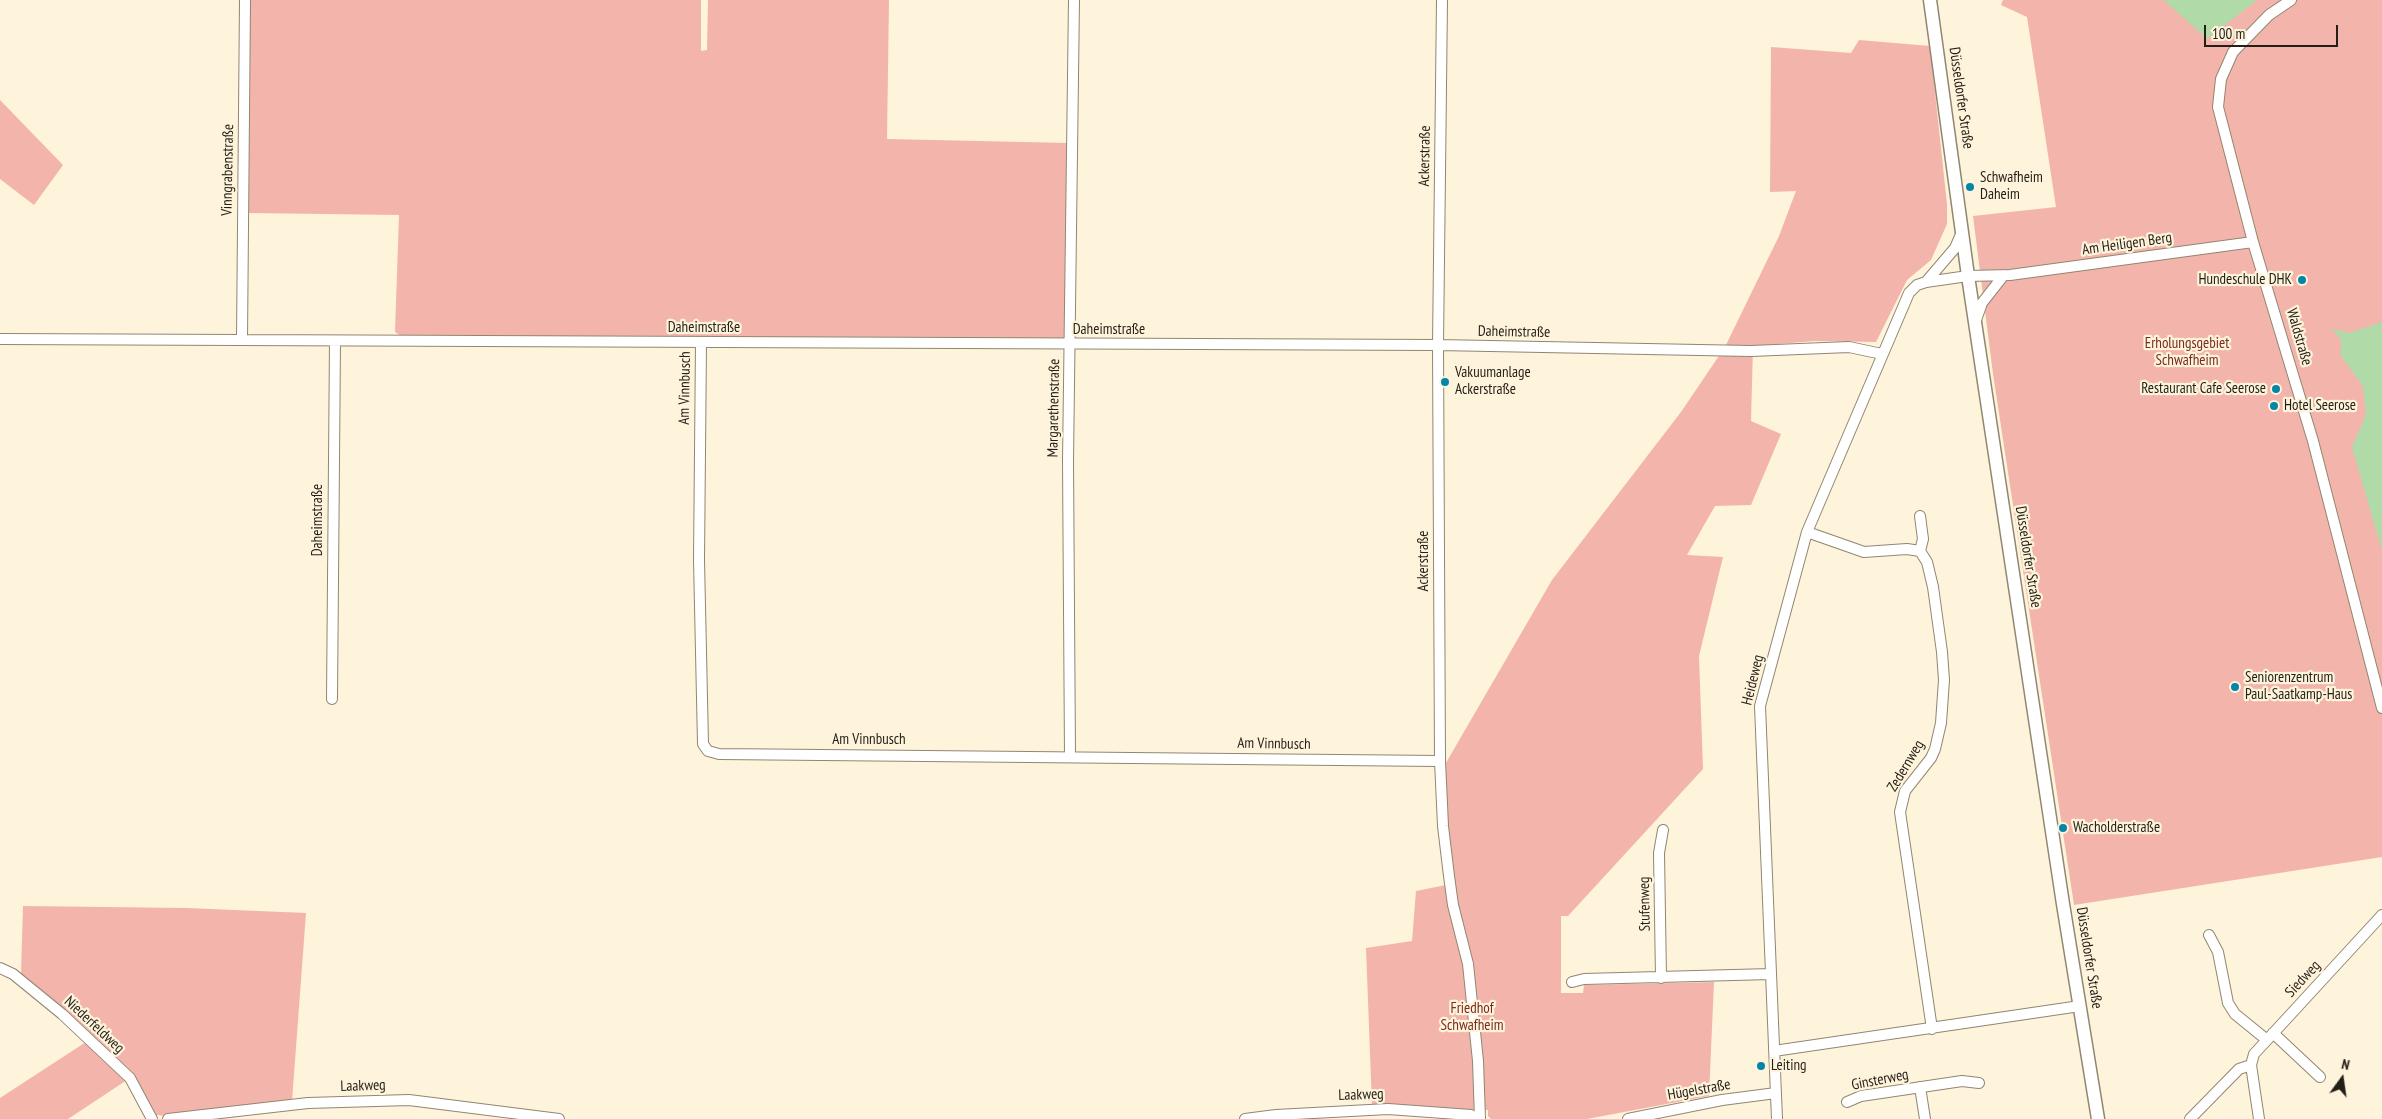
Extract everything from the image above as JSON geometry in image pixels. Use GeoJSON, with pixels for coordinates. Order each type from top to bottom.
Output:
{"type":"FeatureCollection","features":[{"type":"Feature","properties":{"kind":"main road","name":"Düsseldorfer Straße"},"geometry":{"type":"LineString","coordinates":[[1930,0],[1968,276],[2098,1119]]}},
{"type":"Feature","properties":{"kind":"street","name":"Vinngrabenstraße"},"geometry":{"type":"LineString","coordinates":[[242,339],[245,0]]}},
{"type":"Feature","properties":{"kind":"street","name":"Margarethenstraße"},"geometry":{"type":"LineString","coordinates":[[1070,756],[1068,461],[1074,0]]}},
{"type":"Feature","properties":{"kind":"street","name":"Ackerstraße"},"geometry":{"type":"LineString","coordinates":[[1442,0],[1438,345],[1440,761],[1443,826],[1451,886],[1468,964],[1478,1061],[1479,1119]]}},
{"type":"Feature","properties":{"kind":"street","name":"Waldstraße"},"geometry":{"type":"LineString","coordinates":[[2291,0],[2270,15],[2233,52],[2220,87],[2218,107],[2253,242],[2313,441],[2382,708]]}},
{"type":"Feature","properties":{"kind":"street","name":"Heideweg"},"geometry":{"type":"LineString","coordinates":[[1926,282],[1954,248],[1962,231]]}},
{"type":"Feature","properties":{"kind":"street","name":"Am Heiligen Berg"},"geometry":{"type":"LineString","coordinates":[[1968,276],[2004,275],[2253,242]]}},
{"type":"Feature","properties":{"kind":"street"},"geometry":{"type":"LineString","coordinates":[[1976,320],[1982,303],[2004,275]]}},
{"type":"Feature","properties":{"kind":"street","name":"Heideweg"},"geometry":{"type":"LineString","coordinates":[[1777,1119],[1760,706],[1807,532],[1909,292],[1916,285],[1926,282],[1968,276]]}},
{"type":"Feature","properties":{"kind":"street","name":"Daheimstraße"},"geometry":{"type":"LineString","coordinates":[[0,339],[1071,345],[1438,345],[1751,351],[1849,347],[1882,354]]}},
{"type":"Feature","properties":{"kind":"street","name":"Daheimstraße"},"geometry":{"type":"LineString","coordinates":[[332,699],[335,341]]}},
{"type":"Feature","properties":{"kind":"street","name":"Am Vinnbusch"},"geometry":{"type":"LineString","coordinates":[[701,343],[699,569],[703,744],[708,751],[719,754],[1440,761]]}},
{"type":"Feature","properties":{"kind":"street","name":"Zedernweg"},"geometry":{"type":"LineString","coordinates":[[1920,516],[1923,539],[1920,551],[1927,562],[1933,587],[1942,652],[1944,689],[1941,723],[1935,749],[1931,758],[1905,791],[1900,812],[1932,1029]]}},
{"type":"Feature","properties":{"kind":"street"},"geometry":{"type":"LineString","coordinates":[[1807,532],[1864,552],[1907,549],[1920,551]]}},
{"type":"Feature","properties":{"kind":"street","name":"Stufenweg"},"geometry":{"type":"LineString","coordinates":[[1661,978],[1659,853],[1663,830]]}},
{"type":"Feature","properties":{"kind":"street","name":"Siedweg"},"geometry":{"type":"LineString","coordinates":[[2251,1066],[2254,1054],[2382,915]]}},
{"type":"Feature","properties":{"kind":"street"},"geometry":{"type":"LineString","coordinates":[[2209,935],[2218,952],[2228,1003],[2235,1014],[2270,1036],[2320,1077]]}},
{"type":"Feature","properties":{"kind":"street","name":"Niederfeldweg"},"geometry":{"type":"LineString","coordinates":[[0,968],[13,974],[62,1014],[130,1078],[152,1119]]}},
{"type":"Feature","properties":{"kind":"street"},"geometry":{"type":"LineString","coordinates":[[1572,982],[1584,980],[1771,974]]}},
{"type":"Feature","properties":{"kind":"street"},"geometry":{"type":"LineString","coordinates":[[1774,1051],[2080,1006]]}},
{"type":"Feature","properties":{"kind":"street"},"geometry":{"type":"LineString","coordinates":[[2190,1119],[2239,1069],[2251,1066],[2259,1119]]}},
{"type":"Feature","properties":{"kind":"street","name":"Ginsterweg"},"geometry":{"type":"LineString","coordinates":[[1847,1102],[1861,1096],[1920,1087],[1962,1081],[1979,1083]]}},
{"type":"Feature","properties":{"kind":"street","name":"Ginsterweg"},"geometry":{"type":"LineString","coordinates":[[1920,1087],[1924,1119]]}},
{"type":"Feature","properties":{"kind":"street","name":"Hügelstraße"},"geometry":{"type":"LineString","coordinates":[[1628,1119],[1722,1100],[1776,1093]]}},
{"type":"Feature","properties":{"kind":"street","name":"Laakweg"},"geometry":{"type":"LineString","coordinates":[[168,1119],[308,1104],[408,1100],[559,1119]]}},
{"type":"Feature","properties":{"kind":"street","name":"Laakweg"},"geometry":{"type":"LineString","coordinates":[[1244,1119],[1276,1115],[1388,1109],[1470,1115],[1479,1119]]}},
{"type":"Feature","properties":{"kind":"green space"},"geometry":{"type":"Polygon","coordinates":[[[248,0],[701,0],[701,51],[707,50],[708,0],[889,0],[887,139],[1069,143],[1066,340],[401,336],[395,332],[399,215],[247,213],[248,0]]]}},
{"type":"Feature","properties":{"kind":"green space","name":"Erholungsgebiet Schwafheim"},"geometry":{"type":"Polygon","coordinates":[[[2003,0],[2382,0],[2382,857],[2074,905],[1993,374],[1973,216],[2056,207],[2027,17],[2001,5],[2003,0]]]}},
{"type":"Feature","properties":{"kind":"green space","name":"Friedhof Schwafheim"},"geometry":{"type":"Polygon","coordinates":[[[1859,40],[1930,46],[1947,204],[1947,224],[1931,260],[1907,280],[1876,342],[1815,341],[1753,346],[1751,421],[1781,434],[1751,505],[1715,506],[1687,555],[1723,557],[1699,656],[1703,769],[1568,916],[1561,916],[1561,993],[1583,993],[1584,985],[1714,982],[1709,1096],[1587,1119],[1491,1119],[1488,1116],[1488,1110],[1372,1106],[1366,948],[1412,941],[1416,891],[1446,885],[1446,825],[1443,768],[1552,580],[1681,412],[1725,347],[1779,236],[1796,191],[1770,192],[1771,47],[1851,53],[1859,40]]]}},
{"type":"Feature","properties":{"kind":"green space"},"geometry":{"type":"Polygon","coordinates":[[[0,100],[63,165],[34,205],[0,179],[0,100]]]}},
{"type":"Feature","properties":{"kind":"green space"},"geometry":{"type":"Polygon","coordinates":[[[23,906],[187,908],[306,913],[292,1101],[167,1116],[156,1115],[139,1085],[119,1060],[21,974],[23,906]]]}},
{"type":"Feature","properties":{"kind":"green space"},"geometry":{"type":"Polygon","coordinates":[[[86,1042],[127,1080],[68,1119],[0,1119],[0,1098],[86,1042]]]}},
{"type":"Feature","properties":{"kind":"shaded area"},"geometry":{"type":"Polygon","coordinates":[[[2164,0],[2257,0],[2207,39],[2164,0]]]}},
{"type":"Feature","properties":{"kind":"shaded area"},"geometry":{"type":"Polygon","coordinates":[[[2382,322],[2382,551],[2352,447],[2366,415],[2363,386],[2341,356],[2341,340],[2332,328],[2349,333],[2382,322]]]}},
{"type":"Feature","properties":{"kind":"place","name":"Schwafheim Daheim"},"geometry":{"type":"Point","coordinates":[1970,187]}},
{"type":"Feature","properties":{"kind":"place","name":"Hundeschule DHK"},"geometry":{"type":"Point","coordinates":[2302,280]}},
{"type":"Feature","properties":{"kind":"place","name":"Vakuumanlage Ackerstraße"},"geometry":{"type":"Point","coordinates":[1445,382]}},
{"type":"Feature","properties":{"kind":"place","name":"Restaurant Cafe Seerose"},"geometry":{"type":"Point","coordinates":[2276,389]}},
{"type":"Feature","properties":{"kind":"place","name":"Hotel Seerose"},"geometry":{"type":"Point","coordinates":[2274,406]}},
{"type":"Feature","properties":{"kind":"place","name":"Seniorenzentrum Paul-Saatkamp-Haus"},"geometry":{"type":"Point","coordinates":[2235,687]}},
{"type":"Feature","properties":{"kind":"place","name":"Wacholderstraße"},"geometry":{"type":"Point","coordinates":[2063,828]}},
{"type":"Feature","properties":{"kind":"place","name":"Leiting"},"geometry":{"type":"Point","coordinates":[1761,1066]}}]}
